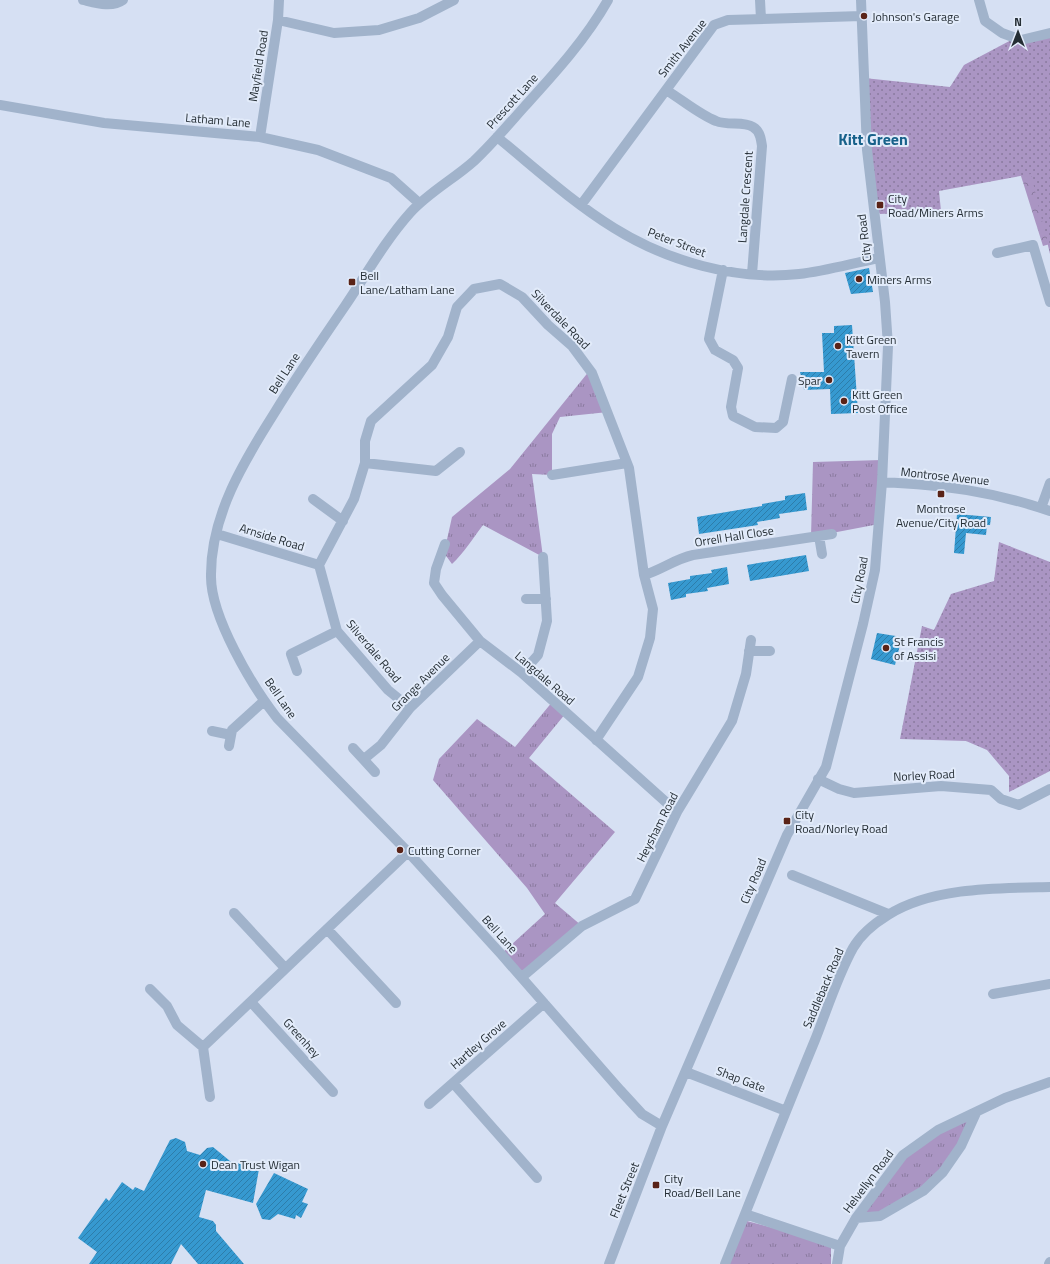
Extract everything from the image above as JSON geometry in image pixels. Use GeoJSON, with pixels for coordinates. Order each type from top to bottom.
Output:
{"type":"FeatureCollection","features":[{"type":"Feature","properties":{"kind":"street"},"geometry":{"type":"LineString","coordinates":[[83,0],[104,4],[119,3],[123,0]]}},
{"type":"Feature","properties":{"kind":"street","name":"Mayfield Road"},"geometry":{"type":"LineString","coordinates":[[260,137],[278,20],[279,0]]}},
{"type":"Feature","properties":{"kind":"street"},"geometry":{"type":"LineString","coordinates":[[278,20],[334,32],[379,30],[419,18],[454,0]]}},
{"type":"Feature","properties":{"kind":"street","name":"Prescott Lane"},"geometry":{"type":"LineString","coordinates":[[419,203],[472,162],[497,137],[556,72],[585,35],[608,0]]}},
{"type":"Feature","properties":{"kind":"street"},"geometry":{"type":"LineString","coordinates":[[760,0],[761,19]]}},
{"type":"Feature","properties":{"kind":"street","name":"City Road"},"geometry":{"type":"LineString","coordinates":[[662,1126],[787,835],[826,767],[872,586],[877,551],[882,482],[888,346],[885,302],[867,150],[861,0]]}},
{"type":"Feature","properties":{"kind":"street"},"geometry":{"type":"LineString","coordinates":[[979,0],[985,21],[1002,34],[1021,40],[1050,33]]}},
{"type":"Feature","properties":{"kind":"street","name":"Smith Avenue"},"geometry":{"type":"LineString","coordinates":[[581,205],[714,25],[728,20],[862,16]]}},
{"type":"Feature","properties":{"kind":"street","name":"Langdale Crescent"},"geometry":{"type":"LineString","coordinates":[[666,90],[714,120],[730,124],[746,125],[753,127],[758,132],[762,146],[752,274]]}},
{"type":"Feature","properties":{"kind":"street","name":"Latham Lane"},"geometry":{"type":"LineString","coordinates":[[0,105],[104,123],[260,137],[318,150],[381,173],[398,183],[419,203]]}},
{"type":"Feature","properties":{"kind":"street","name":"Peter Street"},"geometry":{"type":"LineString","coordinates":[[497,137],[581,205],[615,229],[652,248],[691,262],[723,270],[752,274],[798,274],[879,258]]}},
{"type":"Feature","properties":{"kind":"street","name":"Bell Lane"},"geometry":{"type":"LineString","coordinates":[[419,203],[392,236],[289,389],[262,433],[232,488],[217,534],[211,577],[214,602],[235,648],[264,701],[289,732],[408,852],[522,977],[642,1114],[662,1126]]}},
{"type":"Feature","properties":{"kind":"street"},"geometry":{"type":"LineString","coordinates":[[997,253],[1033,245],[1050,302]]}},
{"type":"Feature","properties":{"kind":"street"},"geometry":{"type":"LineString","coordinates":[[723,270],[709,339],[715,350],[733,360],[738,368],[731,407],[733,416],[755,427],[776,428],[783,422],[792,379]]}},
{"type":"Feature","properties":{"kind":"street","name":"Silverdale Road"},"geometry":{"type":"LineString","coordinates":[[410,708],[388,690],[337,631],[319,565],[354,499],[365,463],[366,441],[371,421],[432,365],[448,336],[457,307],[474,289],[500,284],[522,297],[548,325],[572,346],[592,373],[627,463],[644,575],[653,609],[650,638],[638,677],[596,740]]}},
{"type":"Feature","properties":{"kind":"street"},"geometry":{"type":"LineString","coordinates":[[365,463],[436,471],[460,452]]}},
{"type":"Feature","properties":{"kind":"street"},"geometry":{"type":"LineString","coordinates":[[552,475],[627,463]]}},
{"type":"Feature","properties":{"kind":"street","name":"Montrose Avenue"},"geometry":{"type":"LineString","coordinates":[[882,482],[956,487],[994,494],[1046,509]]}},
{"type":"Feature","properties":{"kind":"street"},"geometry":{"type":"LineString","coordinates":[[1046,509],[1050,483]]}},
{"type":"Feature","properties":{"kind":"street"},"geometry":{"type":"LineString","coordinates":[[313,499],[343,521]]}},
{"type":"Feature","properties":{"kind":"street","name":"Arnside Road"},"geometry":{"type":"LineString","coordinates":[[217,534],[319,565]]}},
{"type":"Feature","properties":{"kind":"street","name":"Orrell Hall Close"},"geometry":{"type":"LineString","coordinates":[[644,575],[656,571],[674,560],[693,555],[832,534]]}},
{"type":"Feature","properties":{"kind":"street"},"geometry":{"type":"LineString","coordinates":[[819,536],[822,554]]}},
{"type":"Feature","properties":{"kind":"street","name":"Langdale Road"},"geometry":{"type":"LineString","coordinates":[[445,544],[436,569],[434,583],[480,641],[522,673],[677,812]]}},
{"type":"Feature","properties":{"kind":"street"},"geometry":{"type":"LineString","coordinates":[[522,673],[538,655],[547,621],[543,557]]}},
{"type":"Feature","properties":{"kind":"street"},"geometry":{"type":"LineString","coordinates":[[526,599],[546,599]]}},
{"type":"Feature","properties":{"kind":"street"},"geometry":{"type":"LineString","coordinates":[[297,671],[291,654],[337,631]]}},
{"type":"Feature","properties":{"kind":"street","name":"Heysham Road"},"geometry":{"type":"LineString","coordinates":[[522,977],[582,926],[635,899],[677,812],[732,722],[746,674],[751,640]]}},
{"type":"Feature","properties":{"kind":"street","name":"Grange Avenue"},"geometry":{"type":"LineString","coordinates":[[364,759],[382,745],[410,708],[480,641]]}},
{"type":"Feature","properties":{"kind":"street"},"geometry":{"type":"LineString","coordinates":[[749,651],[770,651]]}},
{"type":"Feature","properties":{"kind":"street"},"geometry":{"type":"LineString","coordinates":[[229,746],[232,730],[264,701]]}},
{"type":"Feature","properties":{"kind":"street"},"geometry":{"type":"LineString","coordinates":[[212,731],[231,735]]}},
{"type":"Feature","properties":{"kind":"street"},"geometry":{"type":"LineString","coordinates":[[353,748],[375,772]]}},
{"type":"Feature","properties":{"kind":"street","name":"Norley Road"},"geometry":{"type":"LineString","coordinates":[[818,779],[839,789],[854,793],[941,786],[991,790],[1001,799],[1019,805],[1050,789]]}},
{"type":"Feature","properties":{"kind":"street"},"geometry":{"type":"LineString","coordinates":[[203,1047],[408,852]]}},
{"type":"Feature","properties":{"kind":"street"},"geometry":{"type":"LineString","coordinates":[[792,875],[888,914]]}},
{"type":"Feature","properties":{"kind":"street","name":"Saddleback Road"},"geometry":{"type":"LineString","coordinates":[[725,1264],[854,947],[875,923],[888,914],[902,907],[934,897],[969,890],[1050,887]]}},
{"type":"Feature","properties":{"kind":"street"},"geometry":{"type":"LineString","coordinates":[[234,913],[285,968]]}},
{"type":"Feature","properties":{"kind":"street"},"geometry":{"type":"LineString","coordinates":[[327,929],[396,1003]]}},
{"type":"Feature","properties":{"kind":"street"},"geometry":{"type":"LineString","coordinates":[[993,994],[1050,984]]}},
{"type":"Feature","properties":{"kind":"street"},"geometry":{"type":"LineString","coordinates":[[150,989],[167,1006],[177,1025],[203,1047],[210,1097]]}},
{"type":"Feature","properties":{"kind":"street","name":"Greenhey"},"geometry":{"type":"LineString","coordinates":[[251,1002],[333,1092]]}},
{"type":"Feature","properties":{"kind":"street","name":"Hartley Grove"},"geometry":{"type":"LineString","coordinates":[[429,1104],[544,1003]]}},
{"type":"Feature","properties":{"kind":"street","name":"Shap Gate"},"geometry":{"type":"LineString","coordinates":[[686,1072],[786,1111]]}},
{"type":"Feature","properties":{"kind":"street","name":"Helvellyn Road"},"geometry":{"type":"LineString","coordinates":[[837,1264],[840,1246],[856,1218],[903,1156],[938,1130],[1006,1098],[1050,1082]]}},
{"type":"Feature","properties":{"kind":"street"},"geometry":{"type":"LineString","coordinates":[[453,1083],[537,1178]]}},
{"type":"Feature","properties":{"kind":"street"},"geometry":{"type":"LineString","coordinates":[[856,1218],[880,1216],[905,1203],[923,1190],[943,1172],[961,1146],[976,1113]]}},
{"type":"Feature","properties":{"kind":"street","name":"Fleet Street"},"geometry":{"type":"LineString","coordinates":[[609,1264],[662,1126]]}},
{"type":"Feature","properties":{"kind":"street"},"geometry":{"type":"LineString","coordinates":[[745,1214],[840,1246]]}},
{"type":"Feature","properties":{"kind":"green space"},"geometry":{"type":"Polygon","coordinates":[[[1050,29],[1050,254],[1031,174],[939,191],[941,211],[880,214],[873,203],[864,78],[950,87],[964,65],[1015,38],[1050,29]]]}},
{"type":"Feature","properties":{"kind":"green space"},"geometry":{"type":"Polygon","coordinates":[[[1026,112],[1050,244],[1043,246],[1016,160],[1026,112]]]}},
{"type":"Feature","properties":{"kind":"green space"},"geometry":{"type":"Polygon","coordinates":[[[590,370],[608,412],[560,417],[552,434],[552,475],[532,474],[543,557],[483,525],[452,564],[444,553],[452,517],[510,469],[590,370]]]}},
{"type":"Feature","properties":{"kind":"green space"},"geometry":{"type":"Polygon","coordinates":[[[882,460],[879,524],[811,537],[813,462],[882,460]]]}},
{"type":"Feature","properties":{"kind":"green space"},"geometry":{"type":"Polygon","coordinates":[[[999,542],[1050,562],[1050,771],[1009,792],[1009,776],[987,750],[966,741],[900,739],[922,626],[934,630],[951,594],[994,581],[999,542]]]}},
{"type":"Feature","properties":{"kind":"green space"},"geometry":{"type":"Polygon","coordinates":[[[553,701],[566,713],[529,758],[615,832],[555,903],[582,926],[522,977],[501,954],[545,914],[527,888],[433,780],[439,759],[477,719],[515,747],[553,701]]]}},
{"type":"Feature","properties":{"kind":"green space"},"geometry":{"type":"Polygon","coordinates":[[[976,1113],[950,1162],[919,1193],[880,1216],[856,1218],[894,1166],[934,1132],[976,1113]]]}},
{"type":"Feature","properties":{"kind":"green space"},"geometry":{"type":"Polygon","coordinates":[[[743,1220],[831,1243],[831,1264],[726,1264],[743,1220]]]}},
{"type":"Feature","properties":{"kind":"building","name":"Miners Arms"},"geometry":{"type":"Polygon","coordinates":[[[869,268],[873,292],[851,294],[845,273],[869,268]]]}},
{"type":"Feature","properties":{"kind":"building"},"geometry":{"type":"Polygon","coordinates":[[[852,325],[858,413],[831,414],[830,389],[804,390],[800,372],[824,372],[822,333],[834,333],[834,326],[852,325]]]}},
{"type":"Feature","properties":{"kind":"building"},"geometry":{"type":"Polygon","coordinates":[[[805,493],[807,510],[779,514],[780,518],[757,522],[758,525],[699,534],[697,517],[762,506],[762,504],[785,500],[785,496],[805,493]]]}},
{"type":"Feature","properties":{"kind":"building"},"geometry":{"type":"Polygon","coordinates":[[[957,514],[991,517],[990,525],[987,525],[986,535],[966,533],[964,554],[954,553],[957,514]]]}},
{"type":"Feature","properties":{"kind":"building"},"geometry":{"type":"Polygon","coordinates":[[[806,555],[809,571],[750,581],[747,565],[806,555]]]}},
{"type":"Feature","properties":{"kind":"building"},"geometry":{"type":"Polygon","coordinates":[[[727,567],[729,584],[707,588],[708,591],[686,594],[686,597],[671,600],[668,583],[690,579],[690,576],[712,573],[711,570],[727,567]]]}},
{"type":"Feature","properties":{"kind":"building","name":"St Francis of Assisi"},"geometry":{"type":"Polygon","coordinates":[[[877,633],[902,637],[895,665],[871,659],[877,633]]]}},
{"type":"Feature","properties":{"kind":"building"},"geometry":{"type":"Polygon","coordinates":[[[176,1138],[185,1142],[187,1151],[200,1155],[207,1148],[213,1147],[230,1161],[259,1169],[253,1203],[206,1190],[199,1217],[213,1221],[216,1225],[216,1231],[244,1264],[198,1264],[181,1244],[171,1264],[89,1264],[97,1252],[78,1238],[106,1198],[109,1201],[122,1182],[133,1190],[135,1187],[144,1191],[170,1140],[176,1138]]]}},
{"type":"Feature","properties":{"kind":"building"},"geometry":{"type":"Polygon","coordinates":[[[274,1173],[308,1189],[302,1202],[308,1204],[301,1218],[296,1215],[295,1219],[278,1214],[270,1220],[262,1219],[256,1204],[274,1173]]]}},
{"type":"Feature","properties":{"kind":"place","name":"Johnson's Garage"},"geometry":{"type":"Point","coordinates":[864,16]}},
{"type":"Feature","properties":{"kind":"place","name":"City Road/Miners Arms"},"geometry":{"type":"Point","coordinates":[880,205]}},
{"type":"Feature","properties":{"kind":"place","name":"Miners Arms"},"geometry":{"type":"Point","coordinates":[859,279]}},
{"type":"Feature","properties":{"kind":"place","name":"Bell Lane/Latham Lane"},"geometry":{"type":"Point","coordinates":[352,282]}},
{"type":"Feature","properties":{"kind":"place","name":"Kitt Green Tavern"},"geometry":{"type":"Point","coordinates":[838,346]}},
{"type":"Feature","properties":{"kind":"place","name":"Spar"},"geometry":{"type":"Point","coordinates":[829,380]}},
{"type":"Feature","properties":{"kind":"place","name":"Kitt Green Post Office"},"geometry":{"type":"Point","coordinates":[844,401]}},
{"type":"Feature","properties":{"kind":"place","name":"Montrose Avenue/City Road"},"geometry":{"type":"Point","coordinates":[941,494]}},
{"type":"Feature","properties":{"kind":"place","name":"St Francis of Assisi"},"geometry":{"type":"Point","coordinates":[886,648]}},
{"type":"Feature","properties":{"kind":"place","name":"City Road/Norley Road"},"geometry":{"type":"Point","coordinates":[787,821]}},
{"type":"Feature","properties":{"kind":"place","name":"Cutting Corner"},"geometry":{"type":"Point","coordinates":[400,850]}},
{"type":"Feature","properties":{"kind":"place","name":"Dean Trust Wigan"},"geometry":{"type":"Point","coordinates":[203,1164]}},
{"type":"Feature","properties":{"kind":"place","name":"City Road/Bell Lane"},"geometry":{"type":"Point","coordinates":[656,1185]}},
{"type":"Feature","properties":{"kind":"district","name":"Kitt Green"},"geometry":{"type":"Point","coordinates":[873,139]}}]}
